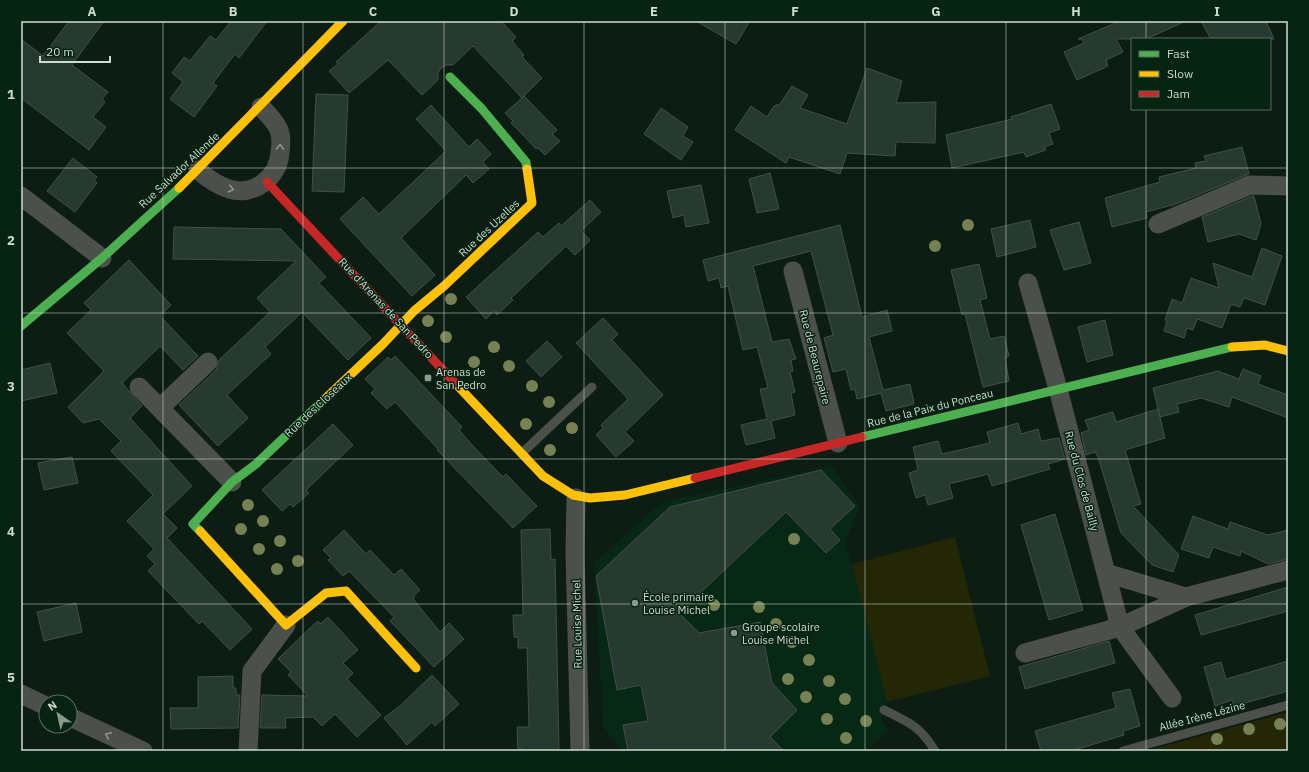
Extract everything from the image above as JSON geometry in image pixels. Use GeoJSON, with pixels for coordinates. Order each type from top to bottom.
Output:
{"type":"FeatureCollection","features":[{"type":"Feature","properties":{"kind":"street","name":"Rue Salvador Allende"},"geometry":{"type":"LineString","coordinates":[[21,326],[102,258],[198,170],[261,107],[343,21]]}},
{"type":"Feature","properties":{"kind":"street","name":"Rue des Uzelles"},"geometry":{"type":"LineString","coordinates":[[400,326],[532,203],[526,162],[482,109],[450,78]]}},
{"type":"Feature","properties":{"kind":"street"},"geometry":{"type":"LineString","coordinates":[[198,170],[208,179],[230,190],[243,191],[255,188],[267,182],[276,170],[280,156],[281,142],[279,130],[261,107]]}},
{"type":"Feature","properties":{"kind":"street","name":"Rue d'Arenas de San Pedro"},"geometry":{"type":"LineString","coordinates":[[267,182],[400,326],[543,476],[560,489],[576,498]]}},
{"type":"Feature","properties":{"kind":"street"},"geometry":{"type":"LineString","coordinates":[[1158,224],[1250,185],[1288,186]]}},
{"type":"Feature","properties":{"kind":"street"},"geometry":{"type":"LineString","coordinates":[[21,196],[102,258]]}},
{"type":"Feature","properties":{"kind":"street","name":"Rue de Beaurepaire"},"geometry":{"type":"LineString","coordinates":[[793,271],[838,443]]}},
{"type":"Feature","properties":{"kind":"street","name":"Rue du Clos de Bailly"},"geometry":{"type":"LineString","coordinates":[[1028,283],[1058,389],[1120,626],[1172,698]]}},
{"type":"Feature","properties":{"kind":"street","name":"Rue des Closeaux"},"geometry":{"type":"LineString","coordinates":[[286,625],[193,524],[232,482],[262,458],[400,326]]}},
{"type":"Feature","properties":{"kind":"street","name":"Rue de la Paix du Ponceau"},"geometry":{"type":"LineString","coordinates":[[576,498],[594,499],[625,495],[1226,348],[1257,343],[1275,345],[1288,350]]}},
{"type":"Feature","properties":{"kind":"street"},"geometry":{"type":"LineString","coordinates":[[160,408],[208,362]]}},
{"type":"Feature","properties":{"kind":"street"},"geometry":{"type":"LineString","coordinates":[[139,387],[232,482]]}},
{"type":"Feature","properties":{"kind":"street","name":"Rue Louise Michel"},"geometry":{"type":"LineString","coordinates":[[576,498],[577,639],[580,751]]}},
{"type":"Feature","properties":{"kind":"street"},"geometry":{"type":"LineString","coordinates":[[1025,653],[1120,626],[1186,597],[1288,570]]}},
{"type":"Feature","properties":{"kind":"street"},"geometry":{"type":"LineString","coordinates":[[1106,573],[1186,597]]}},
{"type":"Feature","properties":{"kind":"street"},"geometry":{"type":"LineString","coordinates":[[248,751],[252,671],[286,625],[326,593],[346,592],[416,668]]}},
{"type":"Feature","properties":{"kind":"street"},"geometry":{"type":"LineString","coordinates":[[21,694],[38,702]]}},
{"type":"Feature","properties":{"kind":"street"},"geometry":{"type":"LineString","coordinates":[[78,721],[143,751]]}},
{"type":"Feature","properties":{"kind":"lane"},"geometry":{"type":"LineString","coordinates":[[522,453],[592,386]]}},
{"type":"Feature","properties":{"kind":"lane","name":"Allée Irène Lézine"},"geometry":{"type":"LineString","coordinates":[[1123,751],[1288,705]]}},
{"type":"Feature","properties":{"kind":"lane"},"geometry":{"type":"LineString","coordinates":[[884,710],[914,725],[926,737],[935,751]]}},
{"type":"Feature","properties":{"kind":"shaded area","name":"Groupe scolaire Louise Michel"},"geometry":{"type":"Polygon","coordinates":[[[832,466],[860,508],[845,543],[852,564],[887,702],[881,719],[888,731],[866,751],[621,751],[603,726],[594,563],[662,502],[832,466]]]}},
{"type":"Feature","properties":{"kind":"shaded area"},"geometry":{"type":"Polygon","coordinates":[[[955,537],[990,676],[887,702],[852,564],[955,537]]]}},
{"type":"Feature","properties":{"kind":"shaded area"},"geometry":{"type":"Polygon","coordinates":[[[1288,712],[1288,751],[1146,751],[1288,712]]]}},
{"type":"Feature","properties":{"kind":"building"},"geometry":{"type":"Polygon","coordinates":[[[69,21],[104,21],[72,65],[108,92],[102,99],[105,102],[93,117],[106,127],[89,150],[21,98],[21,39],[43,56],[69,21]]]}},
{"type":"Feature","properties":{"kind":"building"},"geometry":{"type":"Polygon","coordinates":[[[231,21],[267,21],[239,58],[235,54],[213,83],[217,86],[194,117],[170,99],[183,82],[172,73],[184,57],[190,61],[210,36],[216,40],[231,21]]]}},
{"type":"Feature","properties":{"kind":"building"},"geometry":{"type":"Polygon","coordinates":[[[381,21],[501,21],[516,37],[512,41],[524,55],[522,57],[542,78],[522,98],[473,46],[453,65],[447,65],[441,68],[438,73],[438,80],[422,95],[388,60],[349,93],[329,71],[338,64],[336,62],[381,21]]]}},
{"type":"Feature","properties":{"kind":"building"},"geometry":{"type":"Polygon","coordinates":[[[696,21],[750,21],[736,44],[696,21]]]}},
{"type":"Feature","properties":{"kind":"building"},"geometry":{"type":"Polygon","coordinates":[[[1120,21],[1186,21],[1148,38],[1116,39],[1123,52],[1106,60],[1108,66],[1077,80],[1064,52],[1084,43],[1082,39],[1078,39],[1120,21]]]}},
{"type":"Feature","properties":{"kind":"building"},"geometry":{"type":"Polygon","coordinates":[[[1201,21],[1266,21],[1274,39],[1271,38],[1210,38],[1201,21]]]}},
{"type":"Feature","properties":{"kind":"building"},"geometry":{"type":"Polygon","coordinates":[[[867,68],[902,81],[896,103],[936,102],[935,143],[896,142],[895,156],[847,153],[840,174],[789,157],[786,163],[735,130],[751,106],[767,117],[774,106],[780,104],[792,86],[808,95],[800,108],[847,124],[867,68]]]}},
{"type":"Feature","properties":{"kind":"building"},"geometry":{"type":"Polygon","coordinates":[[[316,94],[348,95],[344,192],[312,191],[316,94]]]}},
{"type":"Feature","properties":{"kind":"building"},"geometry":{"type":"Polygon","coordinates":[[[524,96],[557,130],[552,134],[560,141],[545,155],[538,148],[536,149],[511,123],[513,121],[505,113],[524,96]]]}},
{"type":"Feature","properties":{"kind":"building"},"geometry":{"type":"Polygon","coordinates":[[[1051,104],[1060,129],[1049,133],[1053,144],[1044,147],[1046,150],[1026,157],[1024,152],[952,168],[946,135],[1012,119],[1011,117],[1051,104]]]}},
{"type":"Feature","properties":{"kind":"building"},"geometry":{"type":"Polygon","coordinates":[[[431,105],[469,147],[477,139],[491,154],[483,162],[489,169],[473,183],[466,175],[401,238],[435,275],[412,296],[340,219],[363,197],[379,214],[446,151],[416,119],[431,105]]]}},
{"type":"Feature","properties":{"kind":"building"},"geometry":{"type":"Polygon","coordinates":[[[661,108],[688,127],[683,136],[693,142],[681,160],[644,134],[661,108]]]}},
{"type":"Feature","properties":{"kind":"building"},"geometry":{"type":"Polygon","coordinates":[[[1242,147],[1249,174],[1176,204],[1146,212],[1147,218],[1112,227],[1105,198],[1160,182],[1159,177],[1196,168],[1195,163],[1206,161],[1204,156],[1242,147]]]}},
{"type":"Feature","properties":{"kind":"building"},"geometry":{"type":"Polygon","coordinates":[[[73,158],[97,177],[94,180],[97,183],[75,212],[47,191],[73,158]]]}},
{"type":"Feature","properties":{"kind":"building"},"geometry":{"type":"Polygon","coordinates":[[[770,173],[779,209],[757,213],[749,179],[770,173]]]}},
{"type":"Feature","properties":{"kind":"building"},"geometry":{"type":"Polygon","coordinates":[[[701,185],[709,223],[686,227],[684,215],[673,218],[667,191],[701,185]]]}},
{"type":"Feature","properties":{"kind":"building"},"geometry":{"type":"Polygon","coordinates":[[[1254,196],[1261,224],[1256,240],[1239,234],[1208,242],[1202,217],[1254,196]]]}},
{"type":"Feature","properties":{"kind":"building"},"geometry":{"type":"Polygon","coordinates":[[[590,200],[601,212],[581,231],[590,240],[575,255],[566,246],[511,298],[513,300],[497,315],[494,311],[486,319],[466,297],[538,232],[543,237],[559,223],[561,226],[590,200]]]}},
{"type":"Feature","properties":{"kind":"building"},"geometry":{"type":"Polygon","coordinates":[[[1030,220],[1036,247],[997,257],[991,229],[1030,220]]]}},
{"type":"Feature","properties":{"kind":"building"},"geometry":{"type":"Polygon","coordinates":[[[1079,222],[1091,263],[1064,270],[1050,230],[1079,222]]]}},
{"type":"Feature","properties":{"kind":"building"},"geometry":{"type":"Polygon","coordinates":[[[840,225],[862,317],[887,310],[892,331],[869,337],[883,390],[910,384],[914,404],[886,411],[881,393],[857,399],[855,389],[851,390],[846,369],[833,372],[824,338],[833,335],[811,251],[753,266],[772,342],[789,339],[796,359],[791,360],[793,371],[790,372],[795,392],[791,393],[795,415],[771,421],[775,438],[746,445],[741,425],[767,419],[760,389],[768,388],[757,347],[743,350],[728,286],[721,288],[719,278],[708,281],[703,260],[840,225]]]}},
{"type":"Feature","properties":{"kind":"building"},"geometry":{"type":"Polygon","coordinates":[[[174,227],[281,229],[326,277],[319,283],[371,338],[348,360],[302,312],[265,347],[271,354],[227,395],[248,418],[218,446],[179,405],[216,370],[219,360],[270,312],[257,298],[296,261],[173,259],[174,227]]]}},
{"type":"Feature","properties":{"kind":"building"},"geometry":{"type":"Polygon","coordinates":[[[1262,248],[1282,256],[1265,305],[1244,298],[1240,307],[1231,304],[1222,328],[1197,319],[1193,330],[1187,328],[1184,338],[1164,331],[1167,321],[1165,320],[1172,299],[1182,303],[1191,278],[1219,288],[1213,263],[1252,277],[1262,248]]]}},
{"type":"Feature","properties":{"kind":"building"},"geometry":{"type":"Polygon","coordinates":[[[129,260],[171,305],[160,316],[198,356],[183,370],[160,346],[122,383],[142,406],[130,418],[192,486],[163,514],[177,528],[167,538],[252,629],[230,650],[202,621],[199,624],[148,571],[155,564],[147,556],[154,549],[127,521],[153,495],[111,451],[121,441],[99,419],[83,423],[68,407],[104,371],[67,333],[91,310],[84,303],[129,260]]]}},
{"type":"Feature","properties":{"kind":"building"},"geometry":{"type":"Polygon","coordinates":[[[979,264],[987,298],[980,300],[990,339],[1004,336],[1009,356],[1005,358],[1009,381],[983,387],[965,314],[962,315],[951,270],[979,264]]]}},
{"type":"Feature","properties":{"kind":"building"},"geometry":{"type":"Polygon","coordinates":[[[603,318],[618,334],[612,340],[663,395],[625,432],[634,441],[616,457],[596,435],[603,428],[601,425],[628,399],[576,343],[603,318]]]}},
{"type":"Feature","properties":{"kind":"building"},"geometry":{"type":"Polygon","coordinates":[[[1105,320],[1113,355],[1087,362],[1078,327],[1105,320]]]}},
{"type":"Feature","properties":{"kind":"building"},"geometry":{"type":"Polygon","coordinates":[[[547,341],[562,357],[541,377],[526,361],[547,341]]]}},
{"type":"Feature","properties":{"kind":"building"},"geometry":{"type":"Polygon","coordinates":[[[395,356],[462,427],[459,430],[473,446],[503,477],[506,474],[537,506],[513,528],[437,450],[438,449],[395,402],[387,409],[371,393],[375,389],[365,379],[388,357],[391,360],[395,356]]]}},
{"type":"Feature","properties":{"kind":"building"},"geometry":{"type":"Polygon","coordinates":[[[50,363],[57,393],[21,401],[21,370],[50,363]]]}},
{"type":"Feature","properties":{"kind":"building"},"geometry":{"type":"Polygon","coordinates":[[[1243,369],[1261,376],[1258,384],[1288,395],[1288,418],[1232,397],[1229,407],[1201,398],[1177,404],[1179,412],[1160,417],[1153,388],[1218,371],[1239,379],[1243,369]]]}},
{"type":"Feature","properties":{"kind":"building"},"geometry":{"type":"Polygon","coordinates":[[[1158,409],[1165,438],[1125,450],[1141,504],[1133,506],[1179,555],[1173,572],[1152,565],[1121,533],[1098,457],[1095,452],[1086,455],[1081,433],[1089,430],[1085,420],[1113,412],[1116,422],[1158,409]]]}},
{"type":"Feature","properties":{"kind":"building"},"geometry":{"type":"Polygon","coordinates":[[[1018,423],[1021,434],[1038,429],[1041,441],[1059,438],[1065,459],[1048,464],[1050,469],[992,486],[988,474],[949,484],[953,498],[928,505],[925,495],[916,498],[909,473],[918,470],[913,447],[938,441],[942,454],[990,443],[987,432],[1018,423]]]}},
{"type":"Feature","properties":{"kind":"building"},"geometry":{"type":"Polygon","coordinates":[[[333,424],[353,445],[306,490],[309,493],[293,507],[290,504],[282,511],[262,490],[333,424]]]}},
{"type":"Feature","properties":{"kind":"building"},"geometry":{"type":"Polygon","coordinates":[[[72,457],[78,483],[44,490],[38,463],[72,457]]]}},
{"type":"Feature","properties":{"kind":"building","name":"École primaire Louise Michel"},"geometry":{"type":"Polygon","coordinates":[[[821,470],[855,506],[830,529],[840,540],[826,553],[786,512],[679,613],[699,633],[760,622],[772,683],[797,710],[770,737],[784,751],[628,751],[623,725],[648,721],[641,685],[617,690],[596,576],[670,507],[821,470]]]}},
{"type":"Feature","properties":{"kind":"building"},"geometry":{"type":"Polygon","coordinates":[[[1055,514],[1083,610],[1049,620],[1021,525],[1055,514]]]}},
{"type":"Feature","properties":{"kind":"building"},"geometry":{"type":"Polygon","coordinates":[[[1193,516],[1228,529],[1230,522],[1268,535],[1288,530],[1288,559],[1268,564],[1241,551],[1240,556],[1213,547],[1209,558],[1181,549],[1193,516]]]}},
{"type":"Feature","properties":{"kind":"building"},"geometry":{"type":"Polygon","coordinates":[[[550,529],[551,560],[555,559],[559,751],[523,751],[523,749],[518,749],[517,727],[529,727],[527,648],[518,648],[518,637],[514,637],[513,615],[523,615],[521,530],[550,529]]]}},
{"type":"Feature","properties":{"kind":"building"},"geometry":{"type":"Polygon","coordinates":[[[344,530],[366,554],[370,550],[394,575],[401,569],[420,590],[413,596],[415,597],[413,599],[440,632],[449,623],[464,639],[434,667],[390,621],[394,617],[349,571],[343,576],[328,560],[331,558],[323,550],[344,530]]]}},
{"type":"Feature","properties":{"kind":"building"},"geometry":{"type":"Polygon","coordinates":[[[1288,587],[1288,611],[1201,635],[1195,615],[1288,587]]]}},
{"type":"Feature","properties":{"kind":"building"},"geometry":{"type":"Polygon","coordinates":[[[76,603],[82,632],[44,641],[37,612],[76,603]]]}},
{"type":"Feature","properties":{"kind":"building"},"geometry":{"type":"Polygon","coordinates":[[[328,617],[358,650],[343,663],[353,673],[347,679],[381,715],[357,737],[335,714],[322,726],[313,717],[285,718],[286,728],[260,728],[262,695],[308,696],[288,675],[291,672],[278,659],[318,621],[320,624],[328,617]]]}},
{"type":"Feature","properties":{"kind":"building"},"geometry":{"type":"Polygon","coordinates":[[[1109,641],[1115,663],[1025,689],[1019,667],[1109,641]]]}},
{"type":"Feature","properties":{"kind":"building"},"geometry":{"type":"Polygon","coordinates":[[[1288,661],[1288,691],[1234,706],[1232,700],[1215,706],[1204,667],[1221,662],[1226,679],[1288,661]]]}},
{"type":"Feature","properties":{"kind":"building"},"geometry":{"type":"Polygon","coordinates":[[[432,675],[459,704],[435,726],[432,722],[407,745],[384,718],[401,705],[432,675]]]}},
{"type":"Feature","properties":{"kind":"building"},"geometry":{"type":"Polygon","coordinates":[[[233,676],[233,688],[236,688],[236,695],[240,695],[238,728],[171,729],[170,708],[198,708],[198,677],[233,676]]]}},
{"type":"Feature","properties":{"kind":"building"},"geometry":{"type":"Polygon","coordinates":[[[1130,689],[1140,726],[1123,731],[1124,735],[1071,751],[1041,751],[1035,731],[1116,708],[1112,693],[1130,689]]]}},
{"type":"Feature","properties":{"kind":"traffic: fast"},"geometry":{"type":"LineString","coordinates":[[450,77],[482,109],[526,162],[527,169]]}},
{"type":"Feature","properties":{"kind":"traffic: fast"},"geometry":{"type":"LineString","coordinates":[[21,326],[102,258],[179,188]]}},
{"type":"Feature","properties":{"kind":"traffic: fast"},"geometry":{"type":"LineString","coordinates":[[862,437],[1232,347]]}},
{"type":"Feature","properties":{"kind":"traffic: fast"},"geometry":{"type":"LineString","coordinates":[[200,531],[193,524],[232,482],[256,464],[327,397]]}},
{"type":"Feature","properties":{"kind":"traffic: slow"},"geometry":{"type":"LineString","coordinates":[[179,188],[343,21]]}},
{"type":"Feature","properties":{"kind":"traffic: slow"},"geometry":{"type":"LineString","coordinates":[[327,397],[383,344],[414,311],[444,286],[532,203],[527,169]]}},
{"type":"Feature","properties":{"kind":"traffic: slow"},"geometry":{"type":"LineString","coordinates":[[1232,347],[1265,345],[1288,351]]}},
{"type":"Feature","properties":{"kind":"traffic: slow"},"geometry":{"type":"LineString","coordinates":[[455,383],[543,476],[573,495],[590,498],[625,495],[695,478]]}},
{"type":"Feature","properties":{"kind":"traffic: slow"},"geometry":{"type":"LineString","coordinates":[[200,531],[286,625],[326,593],[346,591],[416,668]]}},
{"type":"Feature","properties":{"kind":"traffic: jam"},"geometry":{"type":"LineString","coordinates":[[267,182],[455,383]]}},
{"type":"Feature","properties":{"kind":"traffic: jam"},"geometry":{"type":"LineString","coordinates":[[695,478],[862,437]]}},
{"type":"Feature","properties":{"kind":"place","name":"Arenas de San Pedro"},"geometry":{"type":"Point","coordinates":[428,378]}},
{"type":"Feature","properties":{"kind":"place","name":"École primaire Louise Michel"},"geometry":{"type":"Point","coordinates":[635,603]}},
{"type":"Feature","properties":{"kind":"place","name":"Groupe scolaire Louise Michel"},"geometry":{"type":"Point","coordinates":[734,633]}}]}
